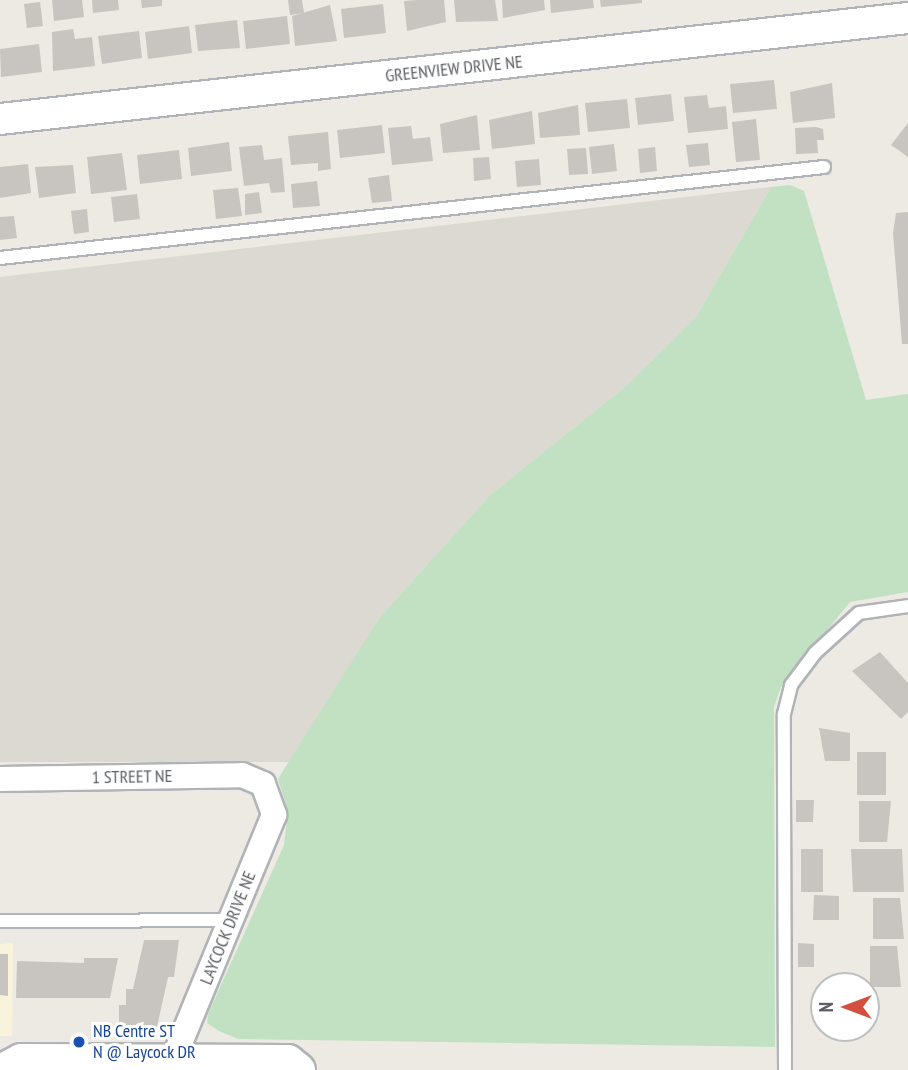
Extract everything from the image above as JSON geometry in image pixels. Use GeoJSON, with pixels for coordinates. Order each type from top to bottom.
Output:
{"type":"FeatureCollection","features":[{"type":"Feature","properties":{"kind":"main road"},"geometry":{"type":"LineString","coordinates":[[4,1070],[21,1061],[171,1066],[287,1062],[297,1070]]}},
{"type":"Feature","properties":{"kind":"street","name":"GREENVIEW DRIVE NE"},"geometry":{"type":"LineString","coordinates":[[0,119],[908,18]]}},
{"type":"Feature","properties":{"kind":"street","name":"1 STREET NE"},"geometry":{"type":"LineString","coordinates":[[0,779],[242,775],[263,784]]}},
{"type":"Feature","properties":{"kind":"street","name":"LAYCOCK DRIVE NE"},"geometry":{"type":"LineString","coordinates":[[171,1066],[274,815],[263,784]]}},
{"type":"Feature","properties":{"kind":"lane"},"geometry":{"type":"LineString","coordinates":[[0,258],[824,167]]}},
{"type":"Feature","properties":{"kind":"lane"},"geometry":{"type":"LineString","coordinates":[[785,1070],[784,714],[791,685],[815,653],[859,613],[908,606]]}},
{"type":"Feature","properties":{"kind":"lane"},"geometry":{"type":"LineString","coordinates":[[0,921],[232,920]]}},
{"type":"Feature","properties":{"kind":"shaded area"},"geometry":{"type":"Polygon","coordinates":[[[771,187],[696,317],[626,386],[490,495],[379,618],[291,762],[0,762],[0,277],[771,187]]]}},
{"type":"Feature","properties":{"kind":"shaded area"},"geometry":{"type":"Polygon","coordinates":[[[13,943],[12,1036],[0,1036],[0,944],[13,943]]]}},
{"type":"Feature","properties":{"kind":"green space"},"geometry":{"type":"Polygon","coordinates":[[[790,185],[804,191],[866,400],[908,394],[908,592],[850,602],[781,687],[774,707],[775,1047],[238,1039],[207,1023],[208,1014],[284,845],[288,811],[278,779],[379,618],[490,495],[626,386],[696,317],[771,187],[790,185]]]}},
{"type":"Feature","properties":{"kind":"building"},"geometry":{"type":"Polygon","coordinates":[[[52,0],[82,0],[84,17],[54,21],[52,0]]]}},
{"type":"Feature","properties":{"kind":"building"},"geometry":{"type":"Polygon","coordinates":[[[92,0],[118,0],[119,10],[93,13],[92,0]]]}},
{"type":"Feature","properties":{"kind":"building"},"geometry":{"type":"Polygon","coordinates":[[[141,0],[162,0],[162,6],[142,8],[141,0]]]}},
{"type":"Feature","properties":{"kind":"building"},"geometry":{"type":"Polygon","coordinates":[[[288,0],[302,0],[304,13],[290,15],[288,0]]]}},
{"type":"Feature","properties":{"kind":"building"},"geometry":{"type":"Polygon","coordinates":[[[444,0],[446,22],[407,31],[404,1],[444,0]]]}},
{"type":"Feature","properties":{"kind":"building"},"geometry":{"type":"Polygon","coordinates":[[[454,0],[495,0],[498,21],[456,22],[454,0]]]}},
{"type":"Feature","properties":{"kind":"building"},"geometry":{"type":"Polygon","coordinates":[[[502,0],[544,0],[545,10],[503,18],[502,0]]]}},
{"type":"Feature","properties":{"kind":"building"},"geometry":{"type":"Polygon","coordinates":[[[550,0],[593,0],[594,8],[551,13],[550,0]]]}},
{"type":"Feature","properties":{"kind":"building"},"geometry":{"type":"Polygon","coordinates":[[[600,0],[642,0],[642,3],[601,7],[600,0]]]}},
{"type":"Feature","properties":{"kind":"building"},"geometry":{"type":"Polygon","coordinates":[[[40,2],[43,26],[27,28],[24,4],[40,2]]]}},
{"type":"Feature","properties":{"kind":"building"},"geometry":{"type":"Polygon","coordinates":[[[383,4],[386,33],[344,38],[341,9],[383,4]]]}},
{"type":"Feature","properties":{"kind":"building"},"geometry":{"type":"Polygon","coordinates":[[[330,5],[337,41],[295,46],[292,16],[330,5]]]}},
{"type":"Feature","properties":{"kind":"building"},"geometry":{"type":"Polygon","coordinates":[[[287,16],[290,44],[246,49],[243,21],[287,16]]]}},
{"type":"Feature","properties":{"kind":"building"},"geometry":{"type":"Polygon","coordinates":[[[237,20],[240,48],[198,51],[195,25],[237,20]]]}},
{"type":"Feature","properties":{"kind":"building"},"geometry":{"type":"Polygon","coordinates":[[[189,26],[192,53],[148,59],[145,32],[189,26]]]}},
{"type":"Feature","properties":{"kind":"building"},"geometry":{"type":"Polygon","coordinates":[[[73,29],[75,39],[92,37],[95,66],[53,71],[52,32],[73,29]]]}},
{"type":"Feature","properties":{"kind":"building"},"geometry":{"type":"Polygon","coordinates":[[[139,31],[142,58],[102,64],[98,36],[139,31]]]}},
{"type":"Feature","properties":{"kind":"building"},"geometry":{"type":"Polygon","coordinates":[[[39,44],[42,72],[1,77],[0,49],[39,44]]]}},
{"type":"Feature","properties":{"kind":"building"},"geometry":{"type":"Polygon","coordinates":[[[774,80],[777,109],[733,113],[730,84],[774,80]]]}},
{"type":"Feature","properties":{"kind":"building"},"geometry":{"type":"Polygon","coordinates":[[[832,83],[835,118],[793,123],[790,92],[832,83]]]}},
{"type":"Feature","properties":{"kind":"building"},"geometry":{"type":"Polygon","coordinates":[[[671,94],[674,121],[638,125],[635,98],[671,94]]]}},
{"type":"Feature","properties":{"kind":"building"},"geometry":{"type":"Polygon","coordinates":[[[707,95],[709,108],[726,106],[728,129],[688,133],[684,97],[707,95]]]}},
{"type":"Feature","properties":{"kind":"building"},"geometry":{"type":"Polygon","coordinates":[[[627,99],[630,128],[588,132],[585,103],[627,99]]]}},
{"type":"Feature","properties":{"kind":"building"},"geometry":{"type":"Polygon","coordinates":[[[578,105],[580,135],[540,138],[538,113],[578,105]]]}},
{"type":"Feature","properties":{"kind":"building"},"geometry":{"type":"Polygon","coordinates":[[[532,111],[535,144],[492,149],[489,120],[532,111]]]}},
{"type":"Feature","properties":{"kind":"building"},"geometry":{"type":"Polygon","coordinates":[[[477,115],[480,150],[443,153],[440,124],[477,115]]]}},
{"type":"Feature","properties":{"kind":"building"},"geometry":{"type":"Polygon","coordinates":[[[756,119],[760,160],[736,162],[732,122],[756,119]]]}},
{"type":"Feature","properties":{"kind":"building"},"geometry":{"type":"Polygon","coordinates":[[[908,123],[908,157],[891,145],[908,123]]]}},
{"type":"Feature","properties":{"kind":"building"},"geometry":{"type":"Polygon","coordinates":[[[382,125],[385,153],[340,158],[337,130],[382,125]]]}},
{"type":"Feature","properties":{"kind":"building"},"geometry":{"type":"Polygon","coordinates":[[[411,126],[413,139],[430,137],[433,161],[392,165],[388,128],[411,126]]]}},
{"type":"Feature","properties":{"kind":"building"},"geometry":{"type":"Polygon","coordinates":[[[795,128],[823,129],[824,140],[817,140],[818,153],[796,154],[795,128]]]}},
{"type":"Feature","properties":{"kind":"building"},"geometry":{"type":"Polygon","coordinates":[[[328,132],[331,169],[318,171],[318,163],[291,165],[288,136],[328,132]]]}},
{"type":"Feature","properties":{"kind":"building"},"geometry":{"type":"Polygon","coordinates":[[[229,142],[232,171],[191,176],[188,148],[229,142]]]}},
{"type":"Feature","properties":{"kind":"building"},"geometry":{"type":"Polygon","coordinates":[[[708,143],[710,165],[689,167],[686,145],[708,143]]]}},
{"type":"Feature","properties":{"kind":"building"},"geometry":{"type":"Polygon","coordinates":[[[614,144],[617,171],[592,174],[589,147],[614,144]]]}},
{"type":"Feature","properties":{"kind":"building"},"geometry":{"type":"Polygon","coordinates":[[[262,145],[264,160],[282,158],[285,192],[271,193],[269,183],[244,186],[239,147],[262,145]]]}},
{"type":"Feature","properties":{"kind":"building"},"geometry":{"type":"Polygon","coordinates":[[[655,147],[657,171],[640,173],[638,149],[655,147]]]}},
{"type":"Feature","properties":{"kind":"building"},"geometry":{"type":"Polygon","coordinates":[[[586,148],[588,174],[569,175],[567,149],[586,148]]]}},
{"type":"Feature","properties":{"kind":"building"},"geometry":{"type":"Polygon","coordinates":[[[179,150],[182,179],[140,184],[137,155],[179,150]]]}},
{"type":"Feature","properties":{"kind":"building"},"geometry":{"type":"Polygon","coordinates":[[[122,153],[127,190],[91,194],[87,157],[122,153]]]}},
{"type":"Feature","properties":{"kind":"building"},"geometry":{"type":"Polygon","coordinates":[[[489,157],[491,179],[474,181],[473,158],[489,157]]]}},
{"type":"Feature","properties":{"kind":"building"},"geometry":{"type":"Polygon","coordinates":[[[539,159],[541,185],[517,187],[515,161],[539,159]]]}},
{"type":"Feature","properties":{"kind":"building"},"geometry":{"type":"Polygon","coordinates":[[[28,164],[31,193],[0,198],[0,167],[28,164]]]}},
{"type":"Feature","properties":{"kind":"building"},"geometry":{"type":"Polygon","coordinates":[[[73,165],[76,193],[39,198],[35,167],[73,165]]]}},
{"type":"Feature","properties":{"kind":"building"},"geometry":{"type":"Polygon","coordinates":[[[389,175],[392,201],[372,203],[368,178],[389,175]]]}},
{"type":"Feature","properties":{"kind":"building"},"geometry":{"type":"Polygon","coordinates":[[[317,181],[320,206],[293,208],[291,184],[317,181]]]}},
{"type":"Feature","properties":{"kind":"building"},"geometry":{"type":"Polygon","coordinates":[[[238,188],[242,216],[216,219],[213,190],[238,188]]]}},
{"type":"Feature","properties":{"kind":"building"},"geometry":{"type":"Polygon","coordinates":[[[259,192],[262,213],[245,215],[245,194],[259,192]]]}},
{"type":"Feature","properties":{"kind":"building"},"geometry":{"type":"Polygon","coordinates":[[[137,194],[140,219],[114,222],[111,197],[137,194]]]}},
{"type":"Feature","properties":{"kind":"building"},"geometry":{"type":"Polygon","coordinates":[[[87,209],[89,232],[74,234],[71,211],[87,209]]]}},
{"type":"Feature","properties":{"kind":"building"},"geometry":{"type":"Polygon","coordinates":[[[908,212],[908,344],[902,344],[893,233],[896,213],[908,212]]]}},
{"type":"Feature","properties":{"kind":"building"},"geometry":{"type":"Polygon","coordinates":[[[14,216],[17,238],[0,240],[0,217],[14,216]]]}},
{"type":"Feature","properties":{"kind":"building"},"geometry":{"type":"Polygon","coordinates":[[[880,652],[908,683],[908,712],[901,719],[852,671],[880,652]]]}},
{"type":"Feature","properties":{"kind":"building"},"geometry":{"type":"Polygon","coordinates":[[[819,728],[850,733],[850,761],[825,761],[819,728]]]}},
{"type":"Feature","properties":{"kind":"building"},"geometry":{"type":"Polygon","coordinates":[[[857,752],[886,752],[886,795],[857,795],[857,752]]]}},
{"type":"Feature","properties":{"kind":"building"},"geometry":{"type":"Polygon","coordinates":[[[796,800],[814,800],[813,822],[796,822],[796,800]]]}},
{"type":"Feature","properties":{"kind":"building"},"geometry":{"type":"Polygon","coordinates":[[[859,801],[891,801],[887,842],[859,842],[859,801]]]}},
{"type":"Feature","properties":{"kind":"building"},"geometry":{"type":"Polygon","coordinates":[[[801,849],[823,849],[823,892],[801,892],[801,849]]]}},
{"type":"Feature","properties":{"kind":"building"},"geometry":{"type":"Polygon","coordinates":[[[851,849],[902,849],[904,892],[853,892],[851,849]]]}},
{"type":"Feature","properties":{"kind":"building"},"geometry":{"type":"Polygon","coordinates":[[[814,895],[839,896],[839,920],[813,920],[814,895]]]}},
{"type":"Feature","properties":{"kind":"building"},"geometry":{"type":"Polygon","coordinates":[[[873,898],[900,898],[904,939],[873,939],[873,898]]]}},
{"type":"Feature","properties":{"kind":"building"},"geometry":{"type":"Polygon","coordinates":[[[144,940],[179,940],[174,977],[168,977],[157,1027],[119,1027],[119,1005],[126,1005],[126,989],[133,989],[144,940]]]}},
{"type":"Feature","properties":{"kind":"building"},"geometry":{"type":"Polygon","coordinates":[[[798,943],[814,944],[814,967],[798,967],[798,943]]]}},
{"type":"Feature","properties":{"kind":"building"},"geometry":{"type":"Polygon","coordinates":[[[870,946],[897,946],[901,987],[880,987],[880,972],[870,972],[870,946]]]}},
{"type":"Feature","properties":{"kind":"building"},"geometry":{"type":"Polygon","coordinates":[[[0,954],[8,954],[8,996],[0,995],[0,954]]]}},
{"type":"Feature","properties":{"kind":"building"},"geometry":{"type":"Polygon","coordinates":[[[84,958],[118,958],[110,998],[16,998],[17,961],[84,963],[84,958]]]}},
{"type":"Feature","properties":{"kind":"place","name":"NB Centre ST N @ Laycock DR"},"geometry":{"type":"Point","coordinates":[79,1042]}}]}
